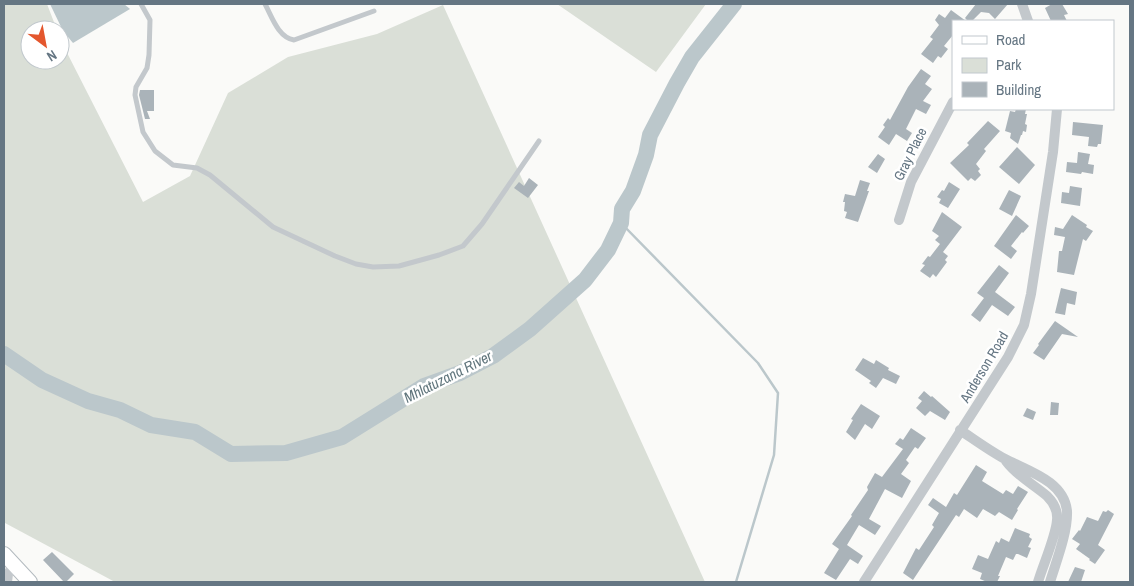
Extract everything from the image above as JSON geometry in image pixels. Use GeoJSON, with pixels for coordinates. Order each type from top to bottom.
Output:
{"type":"FeatureCollection","features":[{"type":"Feature","properties":{"kind":"street"},"geometry":{"type":"LineString","coordinates":[[1022,4],[1026,20]]}},
{"type":"Feature","properties":{"kind":"street","name":"Gray Place"},"geometry":{"type":"LineString","coordinates":[[899,220],[911,182],[952,104]]}},
{"type":"Feature","properties":{"kind":"street","name":"Anderson Road"},"geometry":{"type":"LineString","coordinates":[[864,582],[1008,357],[1024,325],[1031,294],[1052,161],[1057,110]]}},
{"type":"Feature","properties":{"kind":"street"},"geometry":{"type":"LineString","coordinates":[[960,430],[1004,459],[1051,483],[1062,495],[1067,512],[1065,527],[1050,582]]}},
{"type":"Feature","properties":{"kind":"street"},"geometry":{"type":"LineString","coordinates":[[1004,459],[1022,478],[1047,496],[1055,507],[1057,519],[1055,529],[1038,582]]}},
{"type":"Feature","properties":{"kind":"street"},"geometry":{"type":"LineString","coordinates":[[7,582],[9,559]]}},
{"type":"Feature","properties":{"kind":"street"},"geometry":{"type":"LineString","coordinates":[[9,559],[30,582]]}},
{"type":"Feature","properties":{"kind":"lane"},"geometry":{"type":"LineString","coordinates":[[141,4],[150,20],[149,55],[147,68],[136,87],[135,95],[142,132],[155,151],[173,165],[196,168],[210,175],[273,227],[356,264],[378,267],[399,266],[440,255],[463,246],[482,224],[539,141]]}},
{"type":"Feature","properties":{"kind":"lane"},"geometry":{"type":"LineString","coordinates":[[265,4],[283,34],[289,39],[294,40],[374,11]]}},
{"type":"Feature","properties":{"kind":"green space"},"geometry":{"type":"Polygon","coordinates":[[[4,4],[47,4],[53,20],[20,20],[20,70],[70,70],[70,59],[143,202],[190,176],[228,93],[288,57],[377,34],[443,5],[705,582],[115,582],[5,523],[4,525],[4,4]]]}},
{"type":"Feature","properties":{"kind":"green space"},"geometry":{"type":"Polygon","coordinates":[[[557,4],[706,4],[656,72],[557,4]]]}},
{"type":"Feature","properties":{"kind":"shaded area"},"geometry":{"type":"Polygon","coordinates":[[[50,4],[124,4],[130,9],[73,43],[70,39],[70,20],[58,20],[50,4]]]}},
{"type":"Feature","properties":{"kind":"building"},"geometry":{"type":"Polygon","coordinates":[[[976,4],[1008,4],[995,19],[989,13],[981,12],[973,20],[965,18],[976,4]]]}},
{"type":"Feature","properties":{"kind":"building"},"geometry":{"type":"Polygon","coordinates":[[[1052,4],[1062,4],[1068,14],[1064,15],[1066,20],[1051,20],[1045,8],[1052,4]]]}},
{"type":"Feature","properties":{"kind":"building"},"geometry":{"type":"Polygon","coordinates":[[[951,10],[965,20],[952,20],[952,36],[944,46],[948,49],[941,58],[938,56],[933,63],[921,54],[933,39],[930,37],[939,25],[935,20],[939,14],[945,18],[951,10]]]}},
{"type":"Feature","properties":{"kind":"building"},"geometry":{"type":"Polygon","coordinates":[[[921,69],[931,76],[925,84],[932,89],[923,101],[931,105],[926,114],[916,109],[906,129],[912,133],[907,141],[896,134],[889,145],[878,137],[885,127],[883,125],[888,118],[890,120],[908,87],[921,69]]]}},
{"type":"Feature","properties":{"kind":"building"},"geometry":{"type":"Polygon","coordinates":[[[140,90],[154,90],[154,111],[147,111],[150,119],[145,119],[139,95],[140,90]]]}},
{"type":"Feature","properties":{"kind":"building"},"geometry":{"type":"Polygon","coordinates":[[[1016,110],[1026,110],[1025,114],[1027,114],[1026,132],[1023,131],[1018,144],[1010,138],[1011,133],[1005,131],[1010,111],[1015,112],[1016,110]]]}},
{"type":"Feature","properties":{"kind":"building"},"geometry":{"type":"Polygon","coordinates":[[[988,121],[1000,131],[984,149],[986,151],[976,164],[980,169],[978,171],[981,175],[975,181],[971,178],[968,181],[950,163],[969,145],[967,143],[988,121]]]}},
{"type":"Feature","properties":{"kind":"building"},"geometry":{"type":"Polygon","coordinates":[[[1073,122],[1103,125],[1101,144],[1098,144],[1097,147],[1088,146],[1089,137],[1072,135],[1073,122]]]}},
{"type":"Feature","properties":{"kind":"building"},"geometry":{"type":"Polygon","coordinates":[[[1017,147],[1035,165],[1019,184],[999,167],[1017,147]]]}},
{"type":"Feature","properties":{"kind":"building"},"geometry":{"type":"Polygon","coordinates":[[[1078,152],[1090,154],[1088,164],[1094,165],[1093,174],[1066,172],[1067,162],[1077,163],[1078,152]]]}},
{"type":"Feature","properties":{"kind":"building"},"geometry":{"type":"Polygon","coordinates":[[[878,154],[885,159],[877,173],[868,167],[878,154]]]}},
{"type":"Feature","properties":{"kind":"building"},"geometry":{"type":"Polygon","coordinates":[[[529,178],[538,185],[528,198],[514,188],[519,182],[524,186],[529,178]]]}},
{"type":"Feature","properties":{"kind":"building"},"geometry":{"type":"Polygon","coordinates":[[[860,180],[870,183],[858,222],[845,218],[847,212],[844,211],[845,202],[843,202],[845,194],[855,196],[860,180]]]}},
{"type":"Feature","properties":{"kind":"building"},"geometry":{"type":"Polygon","coordinates":[[[949,182],[960,189],[948,208],[939,203],[941,199],[937,197],[942,190],[944,191],[949,182]]]}},
{"type":"Feature","properties":{"kind":"building"},"geometry":{"type":"Polygon","coordinates":[[[1070,186],[1082,188],[1080,206],[1061,203],[1062,192],[1069,193],[1070,186]]]}},
{"type":"Feature","properties":{"kind":"building"},"geometry":{"type":"Polygon","coordinates":[[[1009,190],[1021,196],[1012,216],[999,209],[1009,190]]]}},
{"type":"Feature","properties":{"kind":"building"},"geometry":{"type":"Polygon","coordinates":[[[942,212],[962,227],[943,252],[948,256],[945,260],[947,262],[936,277],[933,274],[930,278],[920,271],[925,265],[922,264],[940,244],[935,240],[939,236],[932,231],[942,212]]]}},
{"type":"Feature","properties":{"kind":"building"},"geometry":{"type":"Polygon","coordinates":[[[1016,215],[1029,226],[1011,246],[1017,251],[1011,259],[994,246],[1016,215]]]}},
{"type":"Feature","properties":{"kind":"building"},"geometry":{"type":"Polygon","coordinates":[[[1072,215],[1093,231],[1086,241],[1083,239],[1074,275],[1057,272],[1059,251],[1062,251],[1065,237],[1054,235],[1055,227],[1063,229],[1072,215]]]}},
{"type":"Feature","properties":{"kind":"building"},"geometry":{"type":"Polygon","coordinates":[[[999,265],[1009,273],[995,292],[1015,307],[1008,316],[992,305],[980,322],[971,315],[984,298],[977,293],[999,265]]]}},
{"type":"Feature","properties":{"kind":"building"},"geometry":{"type":"Polygon","coordinates":[[[1061,288],[1077,292],[1075,305],[1067,303],[1065,315],[1055,313],[1061,288]]]}},
{"type":"Feature","properties":{"kind":"building"},"geometry":{"type":"Polygon","coordinates":[[[1055,321],[1078,337],[1062,334],[1044,360],[1033,353],[1055,321]]]}},
{"type":"Feature","properties":{"kind":"building"},"geometry":{"type":"Polygon","coordinates":[[[863,358],[874,364],[876,360],[889,368],[888,370],[900,376],[896,384],[883,378],[876,388],[869,383],[871,381],[855,370],[863,358]]]}},
{"type":"Feature","properties":{"kind":"building"},"geometry":{"type":"Polygon","coordinates":[[[924,391],[950,412],[945,420],[930,411],[925,416],[916,408],[922,401],[918,398],[924,391]]]}},
{"type":"Feature","properties":{"kind":"building"},"geometry":{"type":"Polygon","coordinates":[[[1051,402],[1059,403],[1058,415],[1050,415],[1051,402]]]}},
{"type":"Feature","properties":{"kind":"building"},"geometry":{"type":"Polygon","coordinates":[[[861,404],[880,416],[872,429],[865,424],[855,440],[846,432],[853,420],[851,419],[861,404]]]}},
{"type":"Feature","properties":{"kind":"building"},"geometry":{"type":"Polygon","coordinates":[[[1027,408],[1036,412],[1033,420],[1023,416],[1027,408]]]}},
{"type":"Feature","properties":{"kind":"building"},"geometry":{"type":"Polygon","coordinates":[[[911,428],[926,438],[918,449],[915,447],[906,460],[909,463],[901,474],[911,481],[902,498],[885,489],[869,519],[881,526],[875,535],[859,525],[847,545],[863,556],[858,564],[850,559],[836,580],[824,573],[839,549],[832,544],[868,490],[867,487],[875,473],[882,477],[903,449],[895,444],[900,438],[903,440],[911,428]]]}},
{"type":"Feature","properties":{"kind":"building"},"geometry":{"type":"Polygon","coordinates":[[[976,465],[987,472],[982,481],[1003,494],[1006,490],[1013,494],[1018,486],[1028,492],[1012,520],[999,512],[995,516],[983,509],[977,518],[964,509],[959,517],[956,515],[913,580],[903,573],[916,548],[919,550],[934,527],[932,525],[939,513],[928,505],[933,498],[946,507],[954,493],[957,495],[976,465]]]}},
{"type":"Feature","properties":{"kind":"building"},"geometry":{"type":"Polygon","coordinates":[[[1108,510],[1114,514],[1098,545],[1105,550],[1095,564],[1076,549],[1080,544],[1072,539],[1080,531],[1087,517],[1098,521],[1103,511],[1106,512],[1108,510]]]}},
{"type":"Feature","properties":{"kind":"building"},"geometry":{"type":"Polygon","coordinates":[[[1015,528],[1030,534],[1029,537],[1032,539],[1028,547],[1031,548],[1027,558],[1018,554],[1016,554],[1013,560],[1006,557],[997,582],[987,582],[980,579],[982,573],[972,569],[978,555],[988,559],[996,541],[999,543],[1001,538],[1009,542],[1015,528]]]}},
{"type":"Feature","properties":{"kind":"building"},"geometry":{"type":"Polygon","coordinates":[[[52,552],[74,574],[66,582],[43,560],[52,552]]]}},
{"type":"Feature","properties":{"kind":"building"},"geometry":{"type":"Polygon","coordinates":[[[1075,567],[1085,570],[1081,582],[1068,582],[1075,567]]]}},
{"type":"Feature","properties":{"kind":"waterway","name":"Mhlatuzana River"},"geometry":{"type":"LineString","coordinates":[[4,354],[42,380],[88,401],[120,410],[151,425],[195,432],[231,454],[286,453],[342,437],[424,386],[460,373],[493,356],[530,329],[585,280],[608,250],[621,223],[622,209],[633,191],[646,155],[650,135],[677,83],[692,57],[734,4]]}},
{"type":"Feature","properties":{"kind":"waterway"},"geometry":{"type":"LineString","coordinates":[[621,223],[758,363],[778,393],[774,455],[736,582]]}}]}
